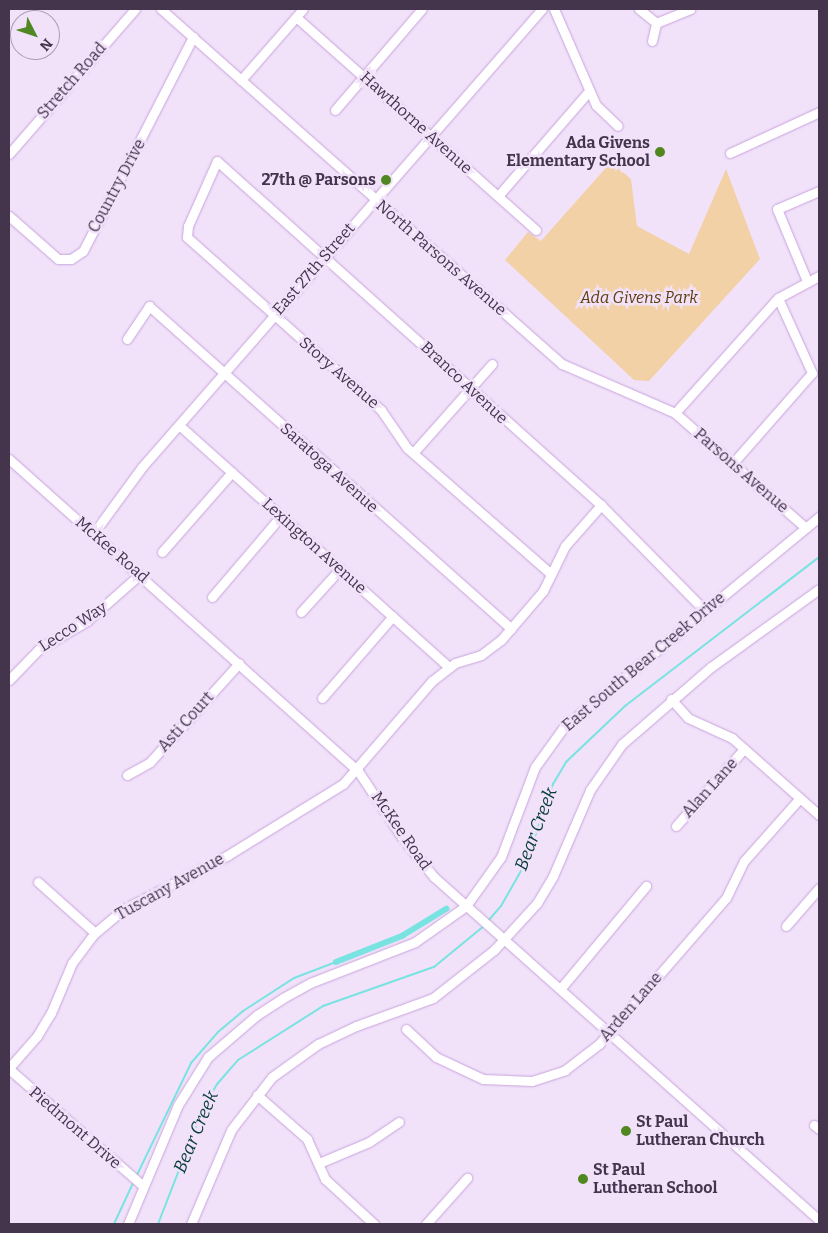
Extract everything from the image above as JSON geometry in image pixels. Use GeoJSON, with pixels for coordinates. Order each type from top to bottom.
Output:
{"type":"FeatureCollection","features":[{"type":"Feature","properties":{"kind":"street","name":"Stretch Road"},"geometry":{"type":"LineString","coordinates":[[9,154],[135,9]]}},
{"type":"Feature","properties":{"kind":"street","name":"North Parsons Avenue"},"geometry":{"type":"LineString","coordinates":[[161,9],[562,364],[675,413]]}},
{"type":"Feature","properties":{"kind":"street"},"geometry":{"type":"LineString","coordinates":[[241,80],[303,9]]}},
{"type":"Feature","properties":{"kind":"street"},"geometry":{"type":"LineString","coordinates":[[334,110],[422,9]]}},
{"type":"Feature","properties":{"kind":"street","name":"East 27th Street"},"geometry":{"type":"LineString","coordinates":[[92,534],[179,425],[542,9]]}},
{"type":"Feature","properties":{"kind":"street"},"geometry":{"type":"LineString","coordinates":[[554,9],[589,91],[600,109],[618,126]]}},
{"type":"Feature","properties":{"kind":"street"},"geometry":{"type":"LineString","coordinates":[[638,9],[656,23]]}},
{"type":"Feature","properties":{"kind":"street"},"geometry":{"type":"LineString","coordinates":[[656,23],[690,9]]}},
{"type":"Feature","properties":{"kind":"street","name":"Hawthorne Avenue"},"geometry":{"type":"LineString","coordinates":[[296,17],[536,230]]}},
{"type":"Feature","properties":{"kind":"street"},"geometry":{"type":"LineString","coordinates":[[652,41],[656,23]]}},
{"type":"Feature","properties":{"kind":"street","name":"Country Drive"},"geometry":{"type":"LineString","coordinates":[[9,216],[58,259],[70,259],[83,251],[193,37]]}},
{"type":"Feature","properties":{"kind":"street"},"geometry":{"type":"LineString","coordinates":[[498,196],[589,91]]}},
{"type":"Feature","properties":{"kind":"street"},"geometry":{"type":"LineString","coordinates":[[730,153],[819,112]]}},
{"type":"Feature","properties":{"kind":"street","name":"Story Avenue"},"geometry":{"type":"LineString","coordinates":[[217,161],[188,226],[187,238],[381,410],[397,437],[413,453],[552,574]]}},
{"type":"Feature","properties":{"kind":"street","name":"Branco Avenue"},"geometry":{"type":"LineString","coordinates":[[217,161],[424,345],[469,390],[601,505],[705,611]]}},
{"type":"Feature","properties":{"kind":"street"},"geometry":{"type":"LineString","coordinates":[[807,281],[777,209],[819,191]]}},
{"type":"Feature","properties":{"kind":"street"},"geometry":{"type":"LineString","coordinates":[[675,413],[778,298],[819,276]]}},
{"type":"Feature","properties":{"kind":"street"},"geometry":{"type":"LineString","coordinates":[[732,464],[812,373],[778,298]]}},
{"type":"Feature","properties":{"kind":"street","name":"Saratoga Avenue"},"geometry":{"type":"LineString","coordinates":[[127,339],[149,306],[223,375],[511,629]]}},
{"type":"Feature","properties":{"kind":"street"},"geometry":{"type":"LineString","coordinates":[[413,453],[492,364]]}},
{"type":"Feature","properties":{"kind":"street","name":"Parsons Avenue"},"geometry":{"type":"LineString","coordinates":[[675,413],[806,528]]}},
{"type":"Feature","properties":{"kind":"street","name":"Lexington Avenue"},"geometry":{"type":"LineString","coordinates":[[179,425],[449,666]]}},
{"type":"Feature","properties":{"kind":"street","name":"McKee Road"},"geometry":{"type":"LineString","coordinates":[[9,459],[358,771],[418,859],[466,906],[561,988],[819,1220]]}},
{"type":"Feature","properties":{"kind":"street"},"geometry":{"type":"LineString","coordinates":[[162,552],[232,472]]}},
{"type":"Feature","properties":{"kind":"street"},"geometry":{"type":"LineString","coordinates":[[449,666],[481,655],[511,629],[543,591],[565,546],[601,505]]}},
{"type":"Feature","properties":{"kind":"street"},"geometry":{"type":"LineString","coordinates":[[212,597],[281,516]]}},
{"type":"Feature","properties":{"kind":"street","name":"East South Bear Creek Drive"},"geometry":{"type":"LineString","coordinates":[[128,1224],[142,1185],[188,1086],[225,1041],[283,998],[328,976],[415,942],[466,906],[501,857],[535,767],[552,741],[578,715],[819,517]]}},
{"type":"Feature","properties":{"kind":"street"},"geometry":{"type":"LineString","coordinates":[[301,612],[340,569]]}},
{"type":"Feature","properties":{"kind":"street","name":"Lecco Way"},"geometry":{"type":"LineString","coordinates":[[9,680],[38,649],[95,615],[139,575]]}},
{"type":"Feature","properties":{"kind":"street"},"geometry":{"type":"LineString","coordinates":[[191,1224],[231,1130],[272,1077],[318,1044],[356,1026],[433,998],[526,917],[553,876],[590,790],[608,760],[671,699],[819,589]]}},
{"type":"Feature","properties":{"kind":"street"},"geometry":{"type":"LineString","coordinates":[[322,698],[393,616]]}},
{"type":"Feature","properties":{"kind":"street","name":"Asti Court"},"geometry":{"type":"LineString","coordinates":[[127,775],[150,762],[239,663]]}},
{"type":"Feature","properties":{"kind":"street","name":"Tuscany Avenue"},"geometry":{"type":"LineString","coordinates":[[9,1069],[37,1036],[72,963],[95,933],[122,910],[236,850],[337,789],[358,771],[432,681],[449,666]]}},
{"type":"Feature","properties":{"kind":"street"},"geometry":{"type":"LineString","coordinates":[[671,699],[688,718],[723,732],[819,815]]}},
{"type":"Feature","properties":{"kind":"street","name":"Alan Lane"},"geometry":{"type":"LineString","coordinates":[[676,826],[744,749]]}},
{"type":"Feature","properties":{"kind":"street","name":"Arden Lane"},"geometry":{"type":"LineString","coordinates":[[406,1029],[436,1057],[467,1074],[483,1079],[511,1081],[541,1079],[566,1070],[586,1056],[610,1032],[726,898],[744,861],[800,798]]}},
{"type":"Feature","properties":{"kind":"street"},"geometry":{"type":"LineString","coordinates":[[38,882],[95,933]]}},
{"type":"Feature","properties":{"kind":"street"},"geometry":{"type":"LineString","coordinates":[[561,988],[646,886]]}},
{"type":"Feature","properties":{"kind":"street"},"geometry":{"type":"LineString","coordinates":[[786,926],[819,888]]}},
{"type":"Feature","properties":{"kind":"street","name":"Piedmont Drive"},"geometry":{"type":"LineString","coordinates":[[9,1069],[142,1185]]}},
{"type":"Feature","properties":{"kind":"street"},"geometry":{"type":"LineString","coordinates":[[257,1095],[307,1140],[332,1188],[372,1224]]}},
{"type":"Feature","properties":{"kind":"street"},"geometry":{"type":"LineString","coordinates":[[319,1163],[369,1142],[399,1122]]}},
{"type":"Feature","properties":{"kind":"street"},"geometry":{"type":"LineString","coordinates":[[426,1224],[467,1178]]}},
{"type":"Feature","properties":{"kind":"green space","name":"Ada Givens Park"},"geometry":{"type":"Polygon","coordinates":[[[611,162],[631,179],[637,226],[689,254],[726,169],[760,259],[649,381],[634,380],[505,260],[528,232],[541,241],[611,162]]]}},
{"type":"Feature","properties":{"kind":"waterway","name":"Bear Creek"},"geometry":{"type":"LineString","coordinates":[[488,921],[501,906],[526,862],[553,784],[566,762],[625,706],[819,557]]}},
{"type":"Feature","properties":{"kind":"waterway"},"geometry":{"type":"LineString","coordinates":[[336,962],[402,936],[446,909]]}},
{"type":"Feature","properties":{"kind":"waterway","name":"Bear Creek"},"geometry":{"type":"LineString","coordinates":[[158,1224],[204,1106],[218,1083],[238,1060],[323,1006],[434,967],[484,926]]}},
{"type":"Feature","properties":{"kind":"waterway"},"geometry":{"type":"LineString","coordinates":[[136,1177],[191,1063],[218,1032],[243,1011],[294,978],[336,962]]}},
{"type":"Feature","properties":{"kind":"waterway"},"geometry":{"type":"LineString","coordinates":[[114,1224],[134,1181]]}},
{"type":"Feature","properties":{"kind":"place","name":"Ada Givens Elementary School"},"geometry":{"type":"Point","coordinates":[660,152]}},
{"type":"Feature","properties":{"kind":"place","name":"27th @ Parsons"},"geometry":{"type":"Point","coordinates":[386,180]}},
{"type":"Feature","properties":{"kind":"place","name":"St Paul Lutheran Church"},"geometry":{"type":"Point","coordinates":[626,1131]}},
{"type":"Feature","properties":{"kind":"place","name":"St Paul Lutheran School"},"geometry":{"type":"Point","coordinates":[583,1179]}}]}
